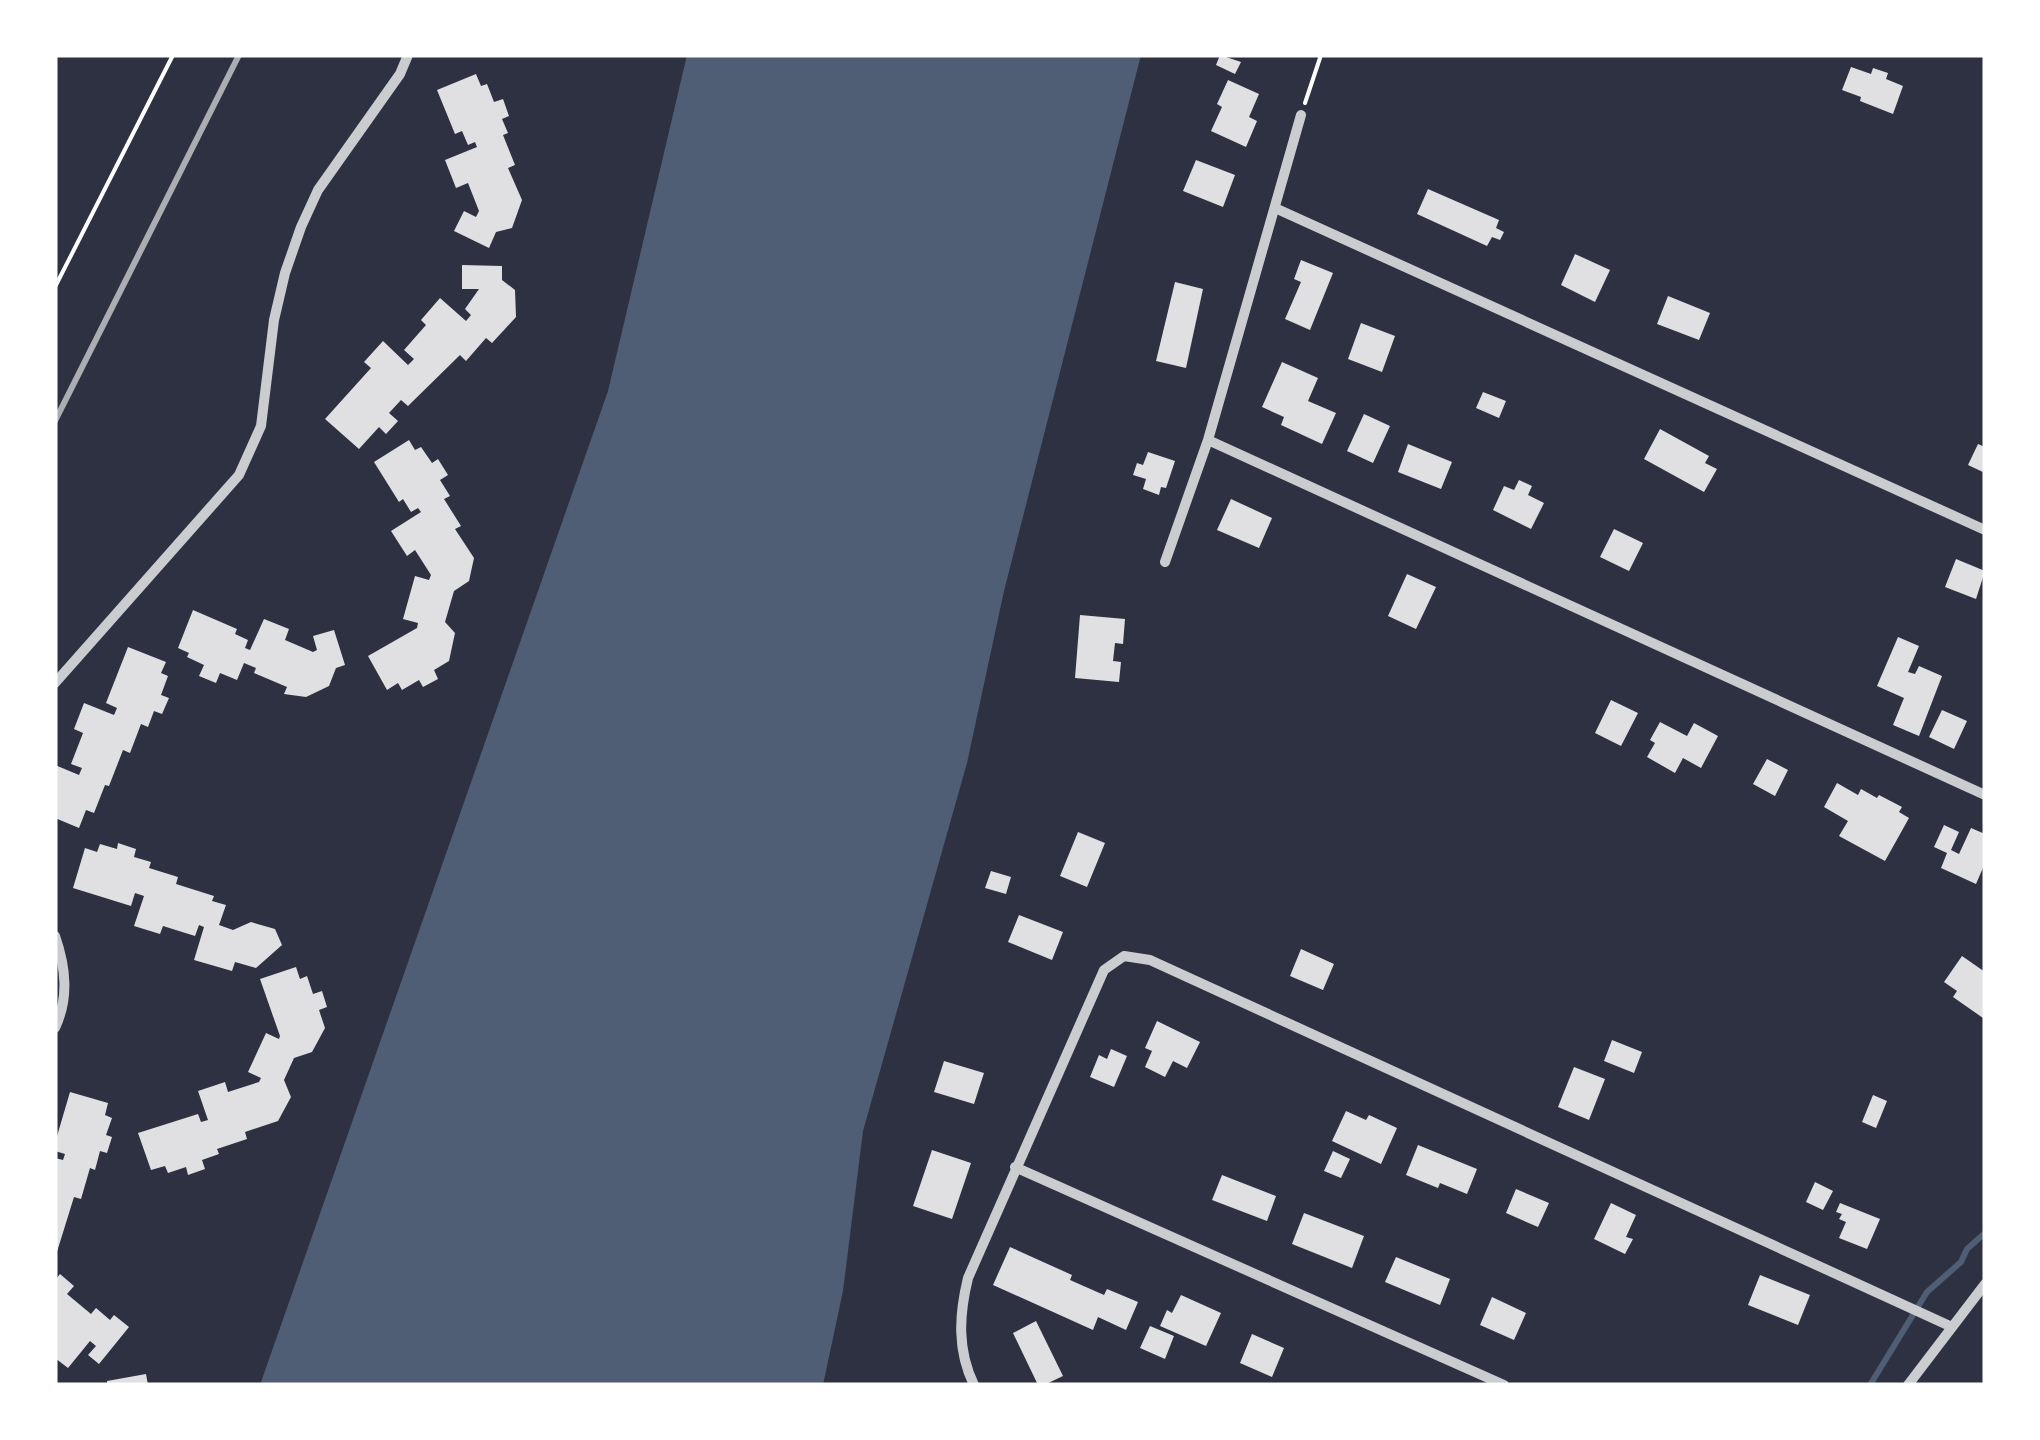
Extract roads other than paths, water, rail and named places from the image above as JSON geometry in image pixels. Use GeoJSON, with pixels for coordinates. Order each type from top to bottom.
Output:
{"type":"FeatureCollection","features":[{"type":"Feature","properties":{"kind":"street"},"geometry":{"type":"LineString","coordinates":[[55,683],[239,476],[261,426],[274,320],[301,227],[318,190],[400,74],[408,55]]}},
{"type":"Feature","properties":{"kind":"street"},"geometry":{"type":"LineString","coordinates":[[1165,562],[1208,440],[1302,114]]}},
{"type":"Feature","properties":{"kind":"street"},"geometry":{"type":"LineString","coordinates":[[1274,208],[1985,530]]}},
{"type":"Feature","properties":{"kind":"street"},"geometry":{"type":"LineString","coordinates":[[1208,440],[1985,795]]}},
{"type":"Feature","properties":{"kind":"street"},"geometry":{"type":"LineString","coordinates":[[55,936],[65,984],[62,1014],[55,1028]]}},
{"type":"Feature","properties":{"kind":"street"},"geometry":{"type":"LineString","coordinates":[[974,1385],[961,1344],[960,1308],[968,1278],[1104,970],[1124,956],[1150,960],[1952,1328]]}},
{"type":"Feature","properties":{"kind":"street"},"geometry":{"type":"LineString","coordinates":[[1016,1168],[1504,1385]]}},
{"type":"Feature","properties":{"kind":"street"},"geometry":{"type":"LineString","coordinates":[[1908,1385],[1985,1284]]}},
{"type":"Feature","properties":{"kind":"water"},"geometry":{"type":"Polygon","coordinates":[[[687,55],[1141,55],[1004,591],[967,763],[863,1131],[843,1291],[823,1385],[260,1385],[608,391],[687,55]]]}},
{"type":"Feature","properties":{"kind":"waterway"},"geometry":{"type":"LineString","coordinates":[[1870,1385],[1927,1292],[1961,1262],[1967,1249],[1985,1233]]}},
{"type":"Feature","properties":{"kind":"railway"},"geometry":{"type":"LineString","coordinates":[[55,421],[239,55]]}}]}
